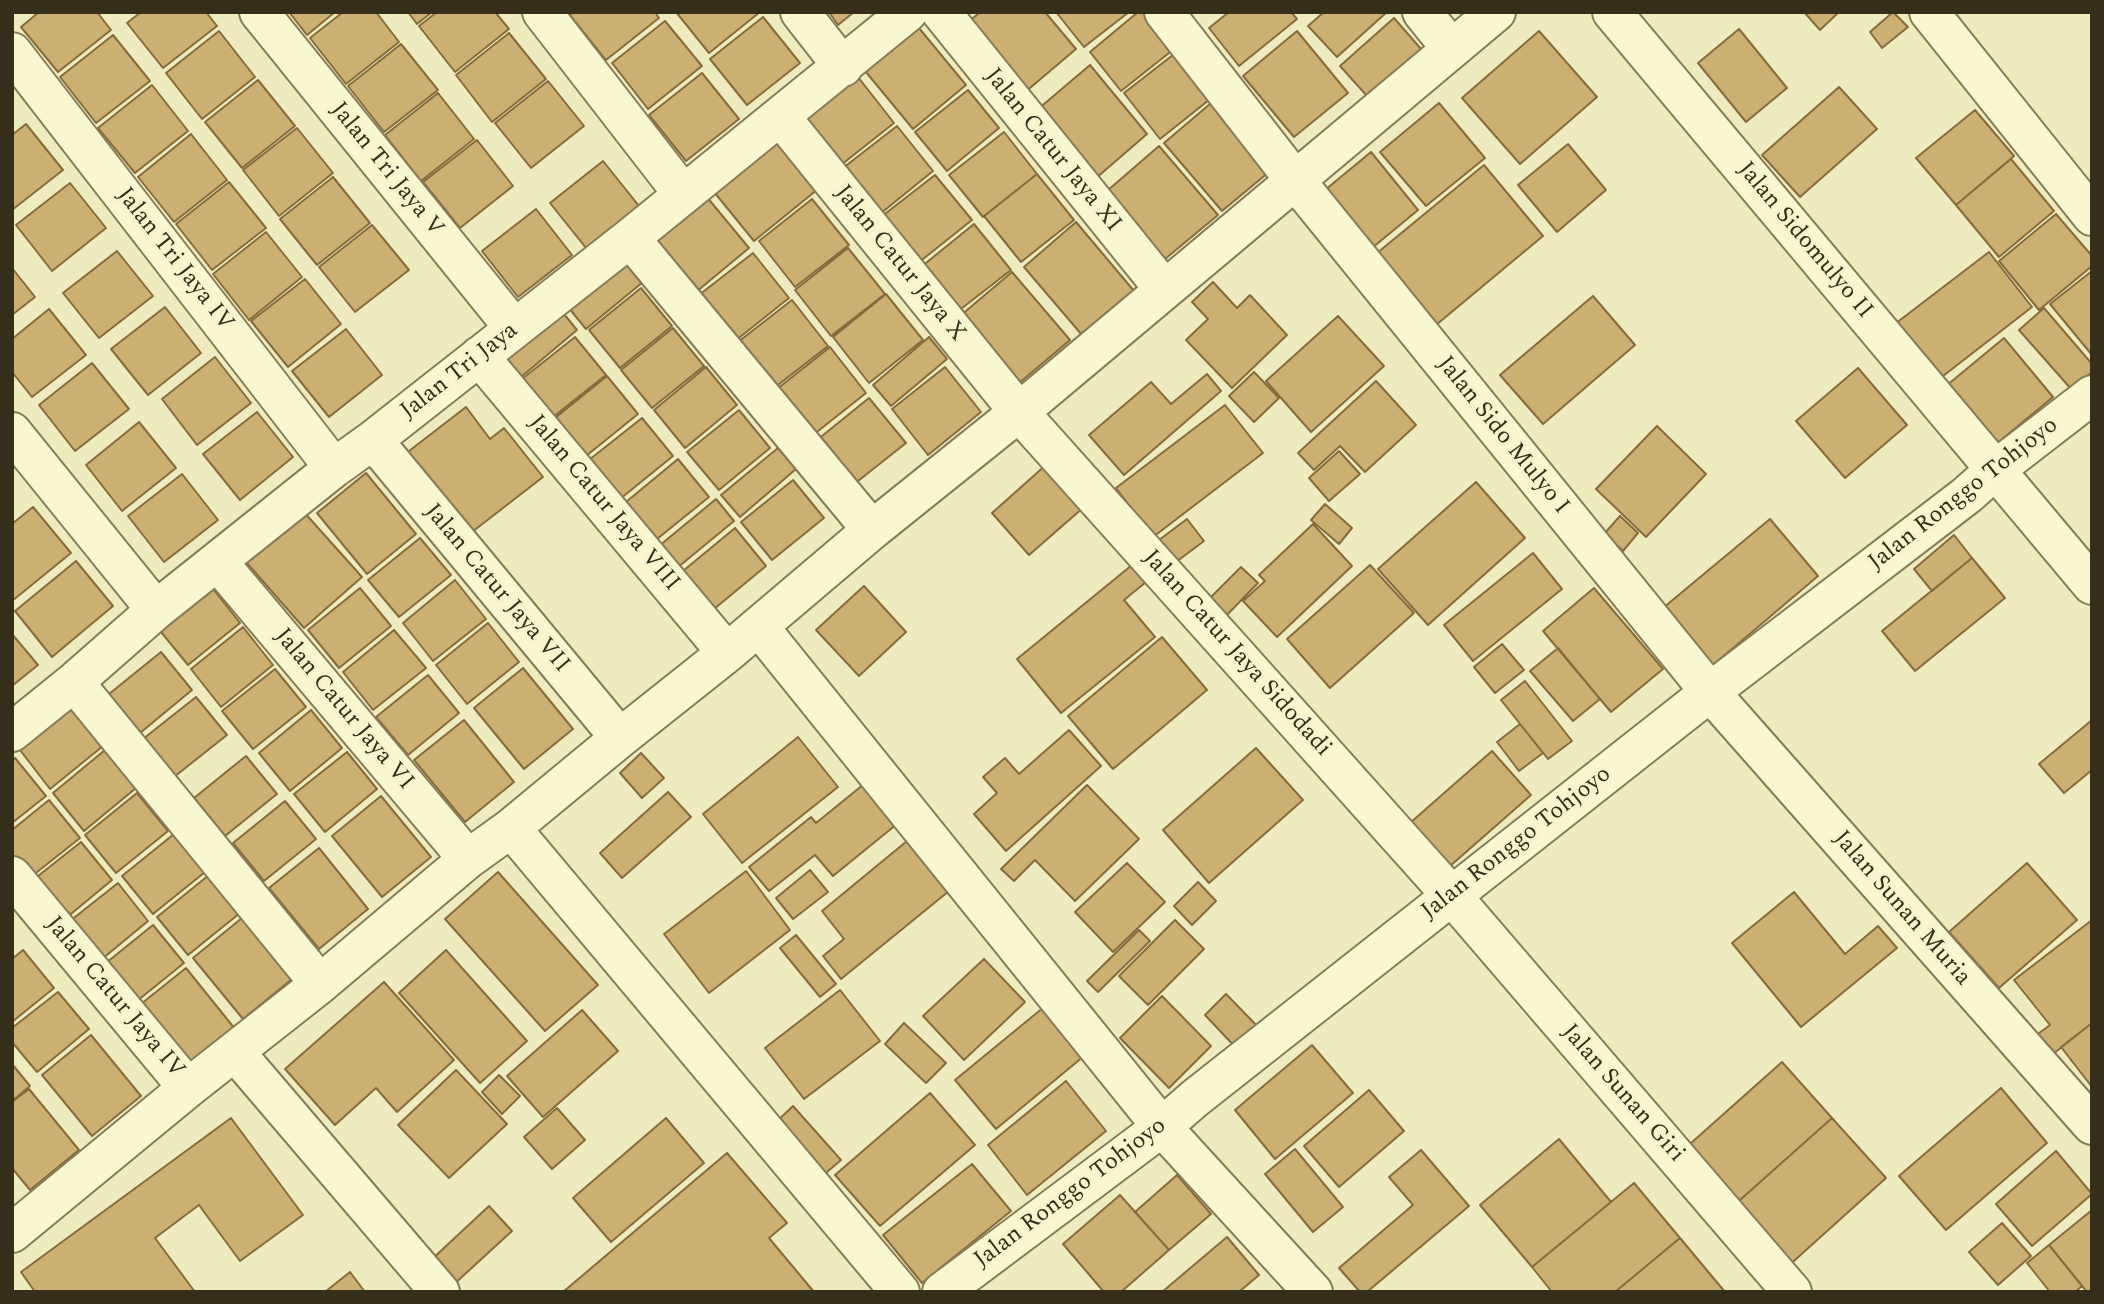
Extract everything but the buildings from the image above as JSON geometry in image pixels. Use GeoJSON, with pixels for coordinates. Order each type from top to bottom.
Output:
{"type":"FeatureCollection","features":[{"type":"Feature","properties":{"kind":"street","name":"Jalan Tri Jaya V"},"geometry":{"type":"LineString","coordinates":[[258,12],[514,328]]}},
{"type":"Feature","properties":{"kind":"street"},"geometry":{"type":"LineString","coordinates":[[542,12],[683,194]]}},
{"type":"Feature","properties":{"kind":"street"},"geometry":{"type":"LineString","coordinates":[[800,12],[843,67]]}},
{"type":"Feature","properties":{"kind":"street","name":"Jalan Tri Jaya"},"geometry":{"type":"LineString","coordinates":[[12,732],[156,610],[630,238],[908,12]]}},
{"type":"Feature","properties":{"kind":"street","name":"Jalan Catur Jaya XI"},"geometry":{"type":"LineString","coordinates":[[941,12],[1164,289]]}},
{"type":"Feature","properties":{"kind":"street","name":"Jalan Sido Mulyo I"},"geometry":{"type":"LineString","coordinates":[[1164,12],[1294,180],[1710,692]]}},
{"type":"Feature","properties":{"kind":"street"},"geometry":{"type":"LineString","coordinates":[[1422,12],[1451,48]]}},
{"type":"Feature","properties":{"kind":"street"},"geometry":{"type":"LineString","coordinates":[[18,1215],[235,1052],[468,859],[511,828],[759,627],[1496,12]]}},
{"type":"Feature","properties":{"kind":"street","name":"Jalan Sidomulyo II"},"geometry":{"type":"LineString","coordinates":[[1612,12],[2092,584]]}},
{"type":"Feature","properties":{"kind":"street"},"geometry":{"type":"LineString","coordinates":[[1930,12],[2092,216]]}},
{"type":"Feature","properties":{"kind":"street","name":"Jalan Tri Jaya IV"},"geometry":{"type":"LineString","coordinates":[[12,52],[334,468]]}},
{"type":"Feature","properties":{"kind":"street","name":"Jalan Catur Jaya X"},"geometry":{"type":"LineString","coordinates":[[780,116],[1019,412]]}},
{"type":"Feature","properties":{"kind":"street"},"geometry":{"type":"LineString","coordinates":[[630,238],[872,530]]}},
{"type":"Feature","properties":{"kind":"street","name":"Jalan Catur Jaya VIII"},"geometry":{"type":"LineString","coordinates":[[479,356],[727,653]]}},
{"type":"Feature","properties":{"kind":"street","name":"Jalan Ronggo Tohjoyo"},"geometry":{"type":"LineString","coordinates":[[942,1292],[1162,1127],[1710,692],[1967,495],[2092,395]]}},
{"type":"Feature","properties":{"kind":"street","name":"Jalan Catur Jaya Sidodadi"},"geometry":{"type":"LineString","coordinates":[[1019,412],[1452,896]]}},
{"type":"Feature","properties":{"kind":"street"},"geometry":{"type":"LineString","coordinates":[[12,432],[156,610]]}},
{"type":"Feature","properties":{"kind":"street","name":"Jalan Catur Jaya VII"},"geometry":{"type":"LineString","coordinates":[[373,440],[620,738]]}},
{"type":"Feature","properties":{"kind":"street","name":"Jalan Catur Jaya VI"},"geometry":{"type":"LineString","coordinates":[[218,562],[468,859]]}},
{"type":"Feature","properties":{"kind":"street"},"geometry":{"type":"LineString","coordinates":[[759,627],[1162,1127],[1313,1292]]}},
{"type":"Feature","properties":{"kind":"street"},"geometry":{"type":"LineString","coordinates":[[74,682],[320,984]]}},
{"type":"Feature","properties":{"kind":"street","name":"Jalan Sunan Muria"},"geometry":{"type":"LineString","coordinates":[[1710,692],[2092,1125]]}},
{"type":"Feature","properties":{"kind":"street"},"geometry":{"type":"LineString","coordinates":[[511,828],[900,1292]]}},
{"type":"Feature","properties":{"kind":"street","name":"Jalan Catur Jaya IV"},"geometry":{"type":"LineString","coordinates":[[12,876],[188,1088]]}},
{"type":"Feature","properties":{"kind":"street","name":"Jalan Sunan Giri"},"geometry":{"type":"LineString","coordinates":[[1452,896],[1792,1292]]}},
{"type":"Feature","properties":{"kind":"street"},"geometry":{"type":"LineString","coordinates":[[235,1052],[440,1292]]}}]}
